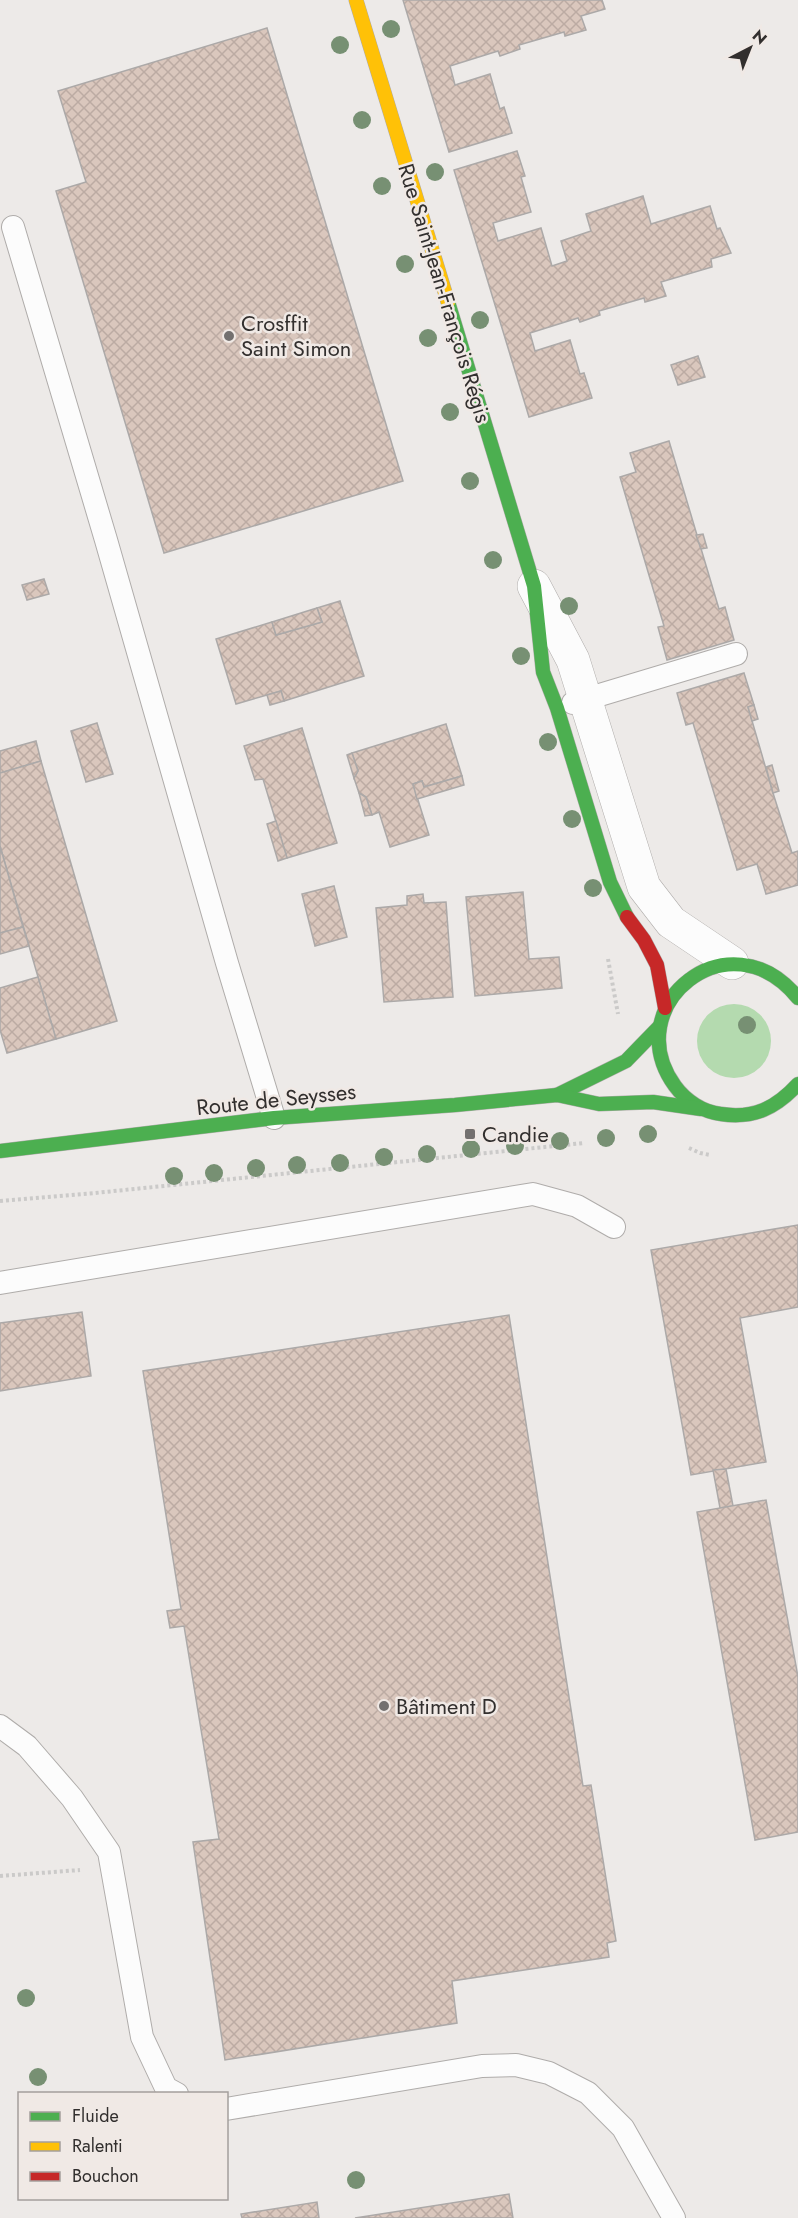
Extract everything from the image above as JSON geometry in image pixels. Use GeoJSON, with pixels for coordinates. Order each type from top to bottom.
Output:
{"type":"FeatureCollection","features":[{"type":"Feature","properties":{"kind":"main road","name":"Rue Saint-Jean-François Régis"},"geometry":{"type":"LineString","coordinates":[[356,0],[534,586]]}},
{"type":"Feature","properties":{"kind":"main road","name":"Rue Saint-Jean-François Régis"},"geometry":{"type":"LineString","coordinates":[[571,704],[610,882],[626,916],[644,940],[657,965],[665,1008]]}},
{"type":"Feature","properties":{"kind":"main road"},"geometry":{"type":"LineString","coordinates":[[701,1109],[685,1098],[672,1083],[663,1066],[659,1046],[659,1027],[665,1008],[677,990],[692,976],[711,967],[732,963],[754,966],[775,975],[792,989],[798,998]]}},
{"type":"Feature","properties":{"kind":"main road","name":"Route de Seysses"},"geometry":{"type":"LineString","coordinates":[[557,1095],[626,1061],[659,1027]]}},
{"type":"Feature","properties":{"kind":"main road","name":"Route de Seysses"},"geometry":{"type":"LineString","coordinates":[[0,1151],[274,1118],[557,1095],[599,1104],[653,1102],[701,1109],[722,1116],[744,1116],[765,1111],[783,1100],[798,1084]]}},
{"type":"Feature","properties":{"kind":"street","name":"Rue Saint-Jean-François Régis"},"geometry":{"type":"LineString","coordinates":[[534,586],[573,660],[571,704],[644,887],[671,922],[732,963]]}},
{"type":"Feature","properties":{"kind":"lane"},"geometry":{"type":"LineString","coordinates":[[13,227],[274,1118]]}},
{"type":"Feature","properties":{"kind":"lane"},"geometry":{"type":"LineString","coordinates":[[571,704],[735,654]]}},
{"type":"Feature","properties":{"kind":"lane"},"geometry":{"type":"LineString","coordinates":[[0,1283],[533,1194],[578,1206],[614,1227]]}},
{"type":"Feature","properties":{"kind":"lane"},"geometry":{"type":"LineString","coordinates":[[0,1726],[27,1746],[72,1798],[109,1852],[142,2037],[166,2088],[173,2092]]}},
{"type":"Feature","properties":{"kind":"lane"},"geometry":{"type":"LineString","coordinates":[[228,2109],[482,2066],[516,2065],[549,2073],[588,2093],[623,2128],[674,2218]]}},
{"type":"Feature","properties":{"kind":"path"},"geometry":{"type":"LineString","coordinates":[[0,1201],[591,1142]]}},
{"type":"Feature","properties":{"kind":"path"},"geometry":{"type":"LineString","coordinates":[[681,1144],[700,1153],[711,1155]]}},
{"type":"Feature","properties":{"kind":"path"},"geometry":{"type":"LineString","coordinates":[[0,1876],[87,1869],[109,1852]]}},
{"type":"Feature","properties":{"kind":"green space"},"geometry":{"type":"Polygon","coordinates":[[[727,1004],[741,1004],[755,1010],[765,1020],[771,1034],[771,1048],[765,1062],[755,1072],[741,1078],[727,1078],[713,1072],[703,1062],[697,1048],[697,1034],[703,1020],[713,1010],[727,1004]]]}},
{"type":"Feature","properties":{"kind":"building"},"geometry":{"type":"Polygon","coordinates":[[[403,0],[602,0],[605,9],[581,16],[586,30],[565,36],[564,32],[519,45],[520,49],[500,56],[498,51],[450,66],[455,85],[490,74],[500,109],[504,107],[512,133],[449,152],[403,0]]]}},
{"type":"Feature","properties":{"kind":"building","name":"Crosffit Saint Simon"},"geometry":{"type":"Polygon","coordinates":[[[267,28],[403,481],[164,553],[56,191],[86,182],[58,91],[267,28]]]}},
{"type":"Feature","properties":{"kind":"building"},"geometry":{"type":"Polygon","coordinates":[[[517,151],[525,176],[521,177],[531,212],[493,223],[498,241],[541,228],[552,266],[567,261],[561,241],[591,231],[586,214],[643,196],[651,224],[710,206],[717,229],[720,228],[731,253],[711,259],[712,267],[661,282],[666,296],[645,302],[644,298],[599,311],[600,315],[580,322],[578,318],[530,333],[535,351],[570,340],[580,374],[584,373],[592,398],[529,417],[454,170],[517,151]]]}},
{"type":"Feature","properties":{"kind":"building"},"geometry":{"type":"Polygon","coordinates":[[[698,356],[705,377],[678,385],[671,365],[698,356]]]}},
{"type":"Feature","properties":{"kind":"building"},"geometry":{"type":"Polygon","coordinates":[[[669,441],[719,609],[725,607],[734,640],[667,660],[658,627],[664,626],[620,477],[636,472],[630,453],[669,441]]]}},
{"type":"Feature","properties":{"kind":"building"},"geometry":{"type":"Polygon","coordinates":[[[703,534],[707,548],[701,549],[696,535],[703,534]]]}},
{"type":"Feature","properties":{"kind":"building"},"geometry":{"type":"Polygon","coordinates":[[[44,579],[49,594],[27,600],[22,585],[44,579]]]}},
{"type":"Feature","properties":{"kind":"building"},"geometry":{"type":"Polygon","coordinates":[[[340,601],[364,676],[284,701],[281,691],[236,704],[216,639],[272,622],[276,635],[322,622],[317,608],[340,601]]]}},
{"type":"Feature","properties":{"kind":"building"},"geometry":{"type":"Polygon","coordinates":[[[317,608],[322,622],[276,635],[272,622],[317,608]]]}},
{"type":"Feature","properties":{"kind":"building"},"geometry":{"type":"Polygon","coordinates":[[[744,673],[754,705],[748,707],[773,793],[792,853],[798,851],[798,885],[766,894],[757,864],[737,870],[693,723],[686,725],[677,693],[744,673]]]}},
{"type":"Feature","properties":{"kind":"building"},"geometry":{"type":"Polygon","coordinates":[[[281,691],[284,701],[270,705],[267,695],[281,691]]]}},
{"type":"Feature","properties":{"kind":"building"},"geometry":{"type":"Polygon","coordinates":[[[754,705],[758,719],[752,721],[748,707],[754,705]]]}},
{"type":"Feature","properties":{"kind":"building"},"geometry":{"type":"Polygon","coordinates":[[[97,723],[113,774],[86,782],[71,731],[97,723]]]}},
{"type":"Feature","properties":{"kind":"building"},"geometry":{"type":"Polygon","coordinates":[[[446,724],[462,776],[424,787],[422,781],[413,784],[429,835],[390,847],[379,812],[372,815],[366,797],[359,793],[354,778],[358,771],[352,753],[446,724]]]}},
{"type":"Feature","properties":{"kind":"building"},"geometry":{"type":"Polygon","coordinates":[[[302,728],[337,843],[287,858],[263,779],[255,780],[244,746],[302,728]]]}},
{"type":"Feature","properties":{"kind":"building"},"geometry":{"type":"Polygon","coordinates":[[[36,741],[41,761],[0,773],[0,751],[36,741]]]}},
{"type":"Feature","properties":{"kind":"building"},"geometry":{"type":"Polygon","coordinates":[[[352,753],[358,771],[354,778],[347,755],[352,753]]]}},
{"type":"Feature","properties":{"kind":"building"},"geometry":{"type":"Polygon","coordinates":[[[41,761],[117,1021],[56,1039],[0,846],[0,773],[41,761]]]}},
{"type":"Feature","properties":{"kind":"building"},"geometry":{"type":"Polygon","coordinates":[[[772,765],[779,791],[773,793],[766,767],[772,765]]]}},
{"type":"Feature","properties":{"kind":"building"},"geometry":{"type":"Polygon","coordinates":[[[462,776],[464,785],[417,799],[413,784],[422,781],[424,787],[462,776]]]}},
{"type":"Feature","properties":{"kind":"building"},"geometry":{"type":"Polygon","coordinates":[[[359,793],[366,797],[372,815],[365,816],[359,793]]]}},
{"type":"Feature","properties":{"kind":"building"},"geometry":{"type":"Polygon","coordinates":[[[276,821],[287,858],[278,861],[267,824],[276,821]]]}},
{"type":"Feature","properties":{"kind":"building"},"geometry":{"type":"Polygon","coordinates":[[[0,846],[23,927],[0,933],[0,846]]]}},
{"type":"Feature","properties":{"kind":"building"},"geometry":{"type":"Polygon","coordinates":[[[334,886],[347,937],[315,946],[302,894],[334,886]]]}},
{"type":"Feature","properties":{"kind":"building"},"geometry":{"type":"Polygon","coordinates":[[[523,892],[529,959],[559,957],[562,988],[475,996],[466,897],[523,892]]]}},
{"type":"Feature","properties":{"kind":"building"},"geometry":{"type":"Polygon","coordinates":[[[423,894],[424,903],[446,902],[453,997],[384,1002],[376,908],[407,905],[407,896],[423,894]]]}},
{"type":"Feature","properties":{"kind":"building"},"geometry":{"type":"Polygon","coordinates":[[[23,927],[29,946],[0,954],[0,933],[23,927]]]}},
{"type":"Feature","properties":{"kind":"building"},"geometry":{"type":"Polygon","coordinates":[[[38,977],[56,1039],[7,1053],[0,1030],[0,988],[38,977]]]}},
{"type":"Feature","properties":{"kind":"building"},"geometry":{"type":"Polygon","coordinates":[[[798,1225],[798,1307],[740,1318],[766,1462],[691,1475],[651,1250],[798,1225]]]}},
{"type":"Feature","properties":{"kind":"building"},"geometry":{"type":"Polygon","coordinates":[[[82,1312],[91,1376],[0,1391],[0,1323],[82,1312]]]}},
{"type":"Feature","properties":{"kind":"building","name":"Bâtiment D"},"geometry":{"type":"Polygon","coordinates":[[[509,1315],[583,1786],[591,1785],[616,1941],[607,1943],[609,1957],[452,1981],[457,2023],[225,2060],[193,1842],[219,1839],[184,1626],[170,1628],[167,1611],[181,1609],[143,1371],[509,1315]]]}},
{"type":"Feature","properties":{"kind":"building"},"geometry":{"type":"Polygon","coordinates":[[[726,1469],[733,1506],[720,1508],[713,1470],[726,1469]]]}},
{"type":"Feature","properties":{"kind":"building"},"geometry":{"type":"Polygon","coordinates":[[[766,1500],[798,1677],[798,1832],[755,1840],[697,1512],[766,1500]]]}},
{"type":"Feature","properties":{"kind":"building"},"geometry":{"type":"Polygon","coordinates":[[[509,2194],[513,2218],[355,2218],[509,2194]]]}},
{"type":"Feature","properties":{"kind":"building"},"geometry":{"type":"Polygon","coordinates":[[[317,2202],[319,2218],[242,2218],[241,2214],[317,2202]]]}},
{"type":"Feature","properties":{"kind":"traffic: fast"},"geometry":{"type":"LineString","coordinates":[[448,302],[534,586],[543,672],[557,708],[610,882],[627,917]]}},
{"type":"Feature","properties":{"kind":"traffic: fast"},"geometry":{"type":"LineString","coordinates":[[798,998],[771,974],[742,965],[713,967],[689,980],[670,1001],[660,1027],[661,1056],[675,1086],[690,1101],[708,1111],[733,1115],[754,1113],[781,1100],[798,1084]]}},
{"type":"Feature","properties":{"kind":"traffic: fast"},"geometry":{"type":"LineString","coordinates":[[557,1095],[626,1061],[659,1027]]}},
{"type":"Feature","properties":{"kind":"traffic: fast"},"geometry":{"type":"LineString","coordinates":[[0,1151],[274,1118],[557,1095],[599,1104],[653,1102],[701,1109]]}},
{"type":"Feature","properties":{"kind":"traffic: slow"},"geometry":{"type":"LineString","coordinates":[[356,0],[448,302]]}},
{"type":"Feature","properties":{"kind":"traffic: jam"},"geometry":{"type":"LineString","coordinates":[[627,917],[644,940],[657,965],[665,1008]]}},
{"type":"Feature","properties":{"kind":"place","name":"Crosffit Saint Simon"},"geometry":{"type":"Point","coordinates":[229,336]}},
{"type":"Feature","properties":{"kind":"place","name":"Candie"},"geometry":{"type":"Point","coordinates":[470,1134]}},
{"type":"Feature","properties":{"kind":"place","name":"Bâtiment D"},"geometry":{"type":"Point","coordinates":[384,1706]}}]}
